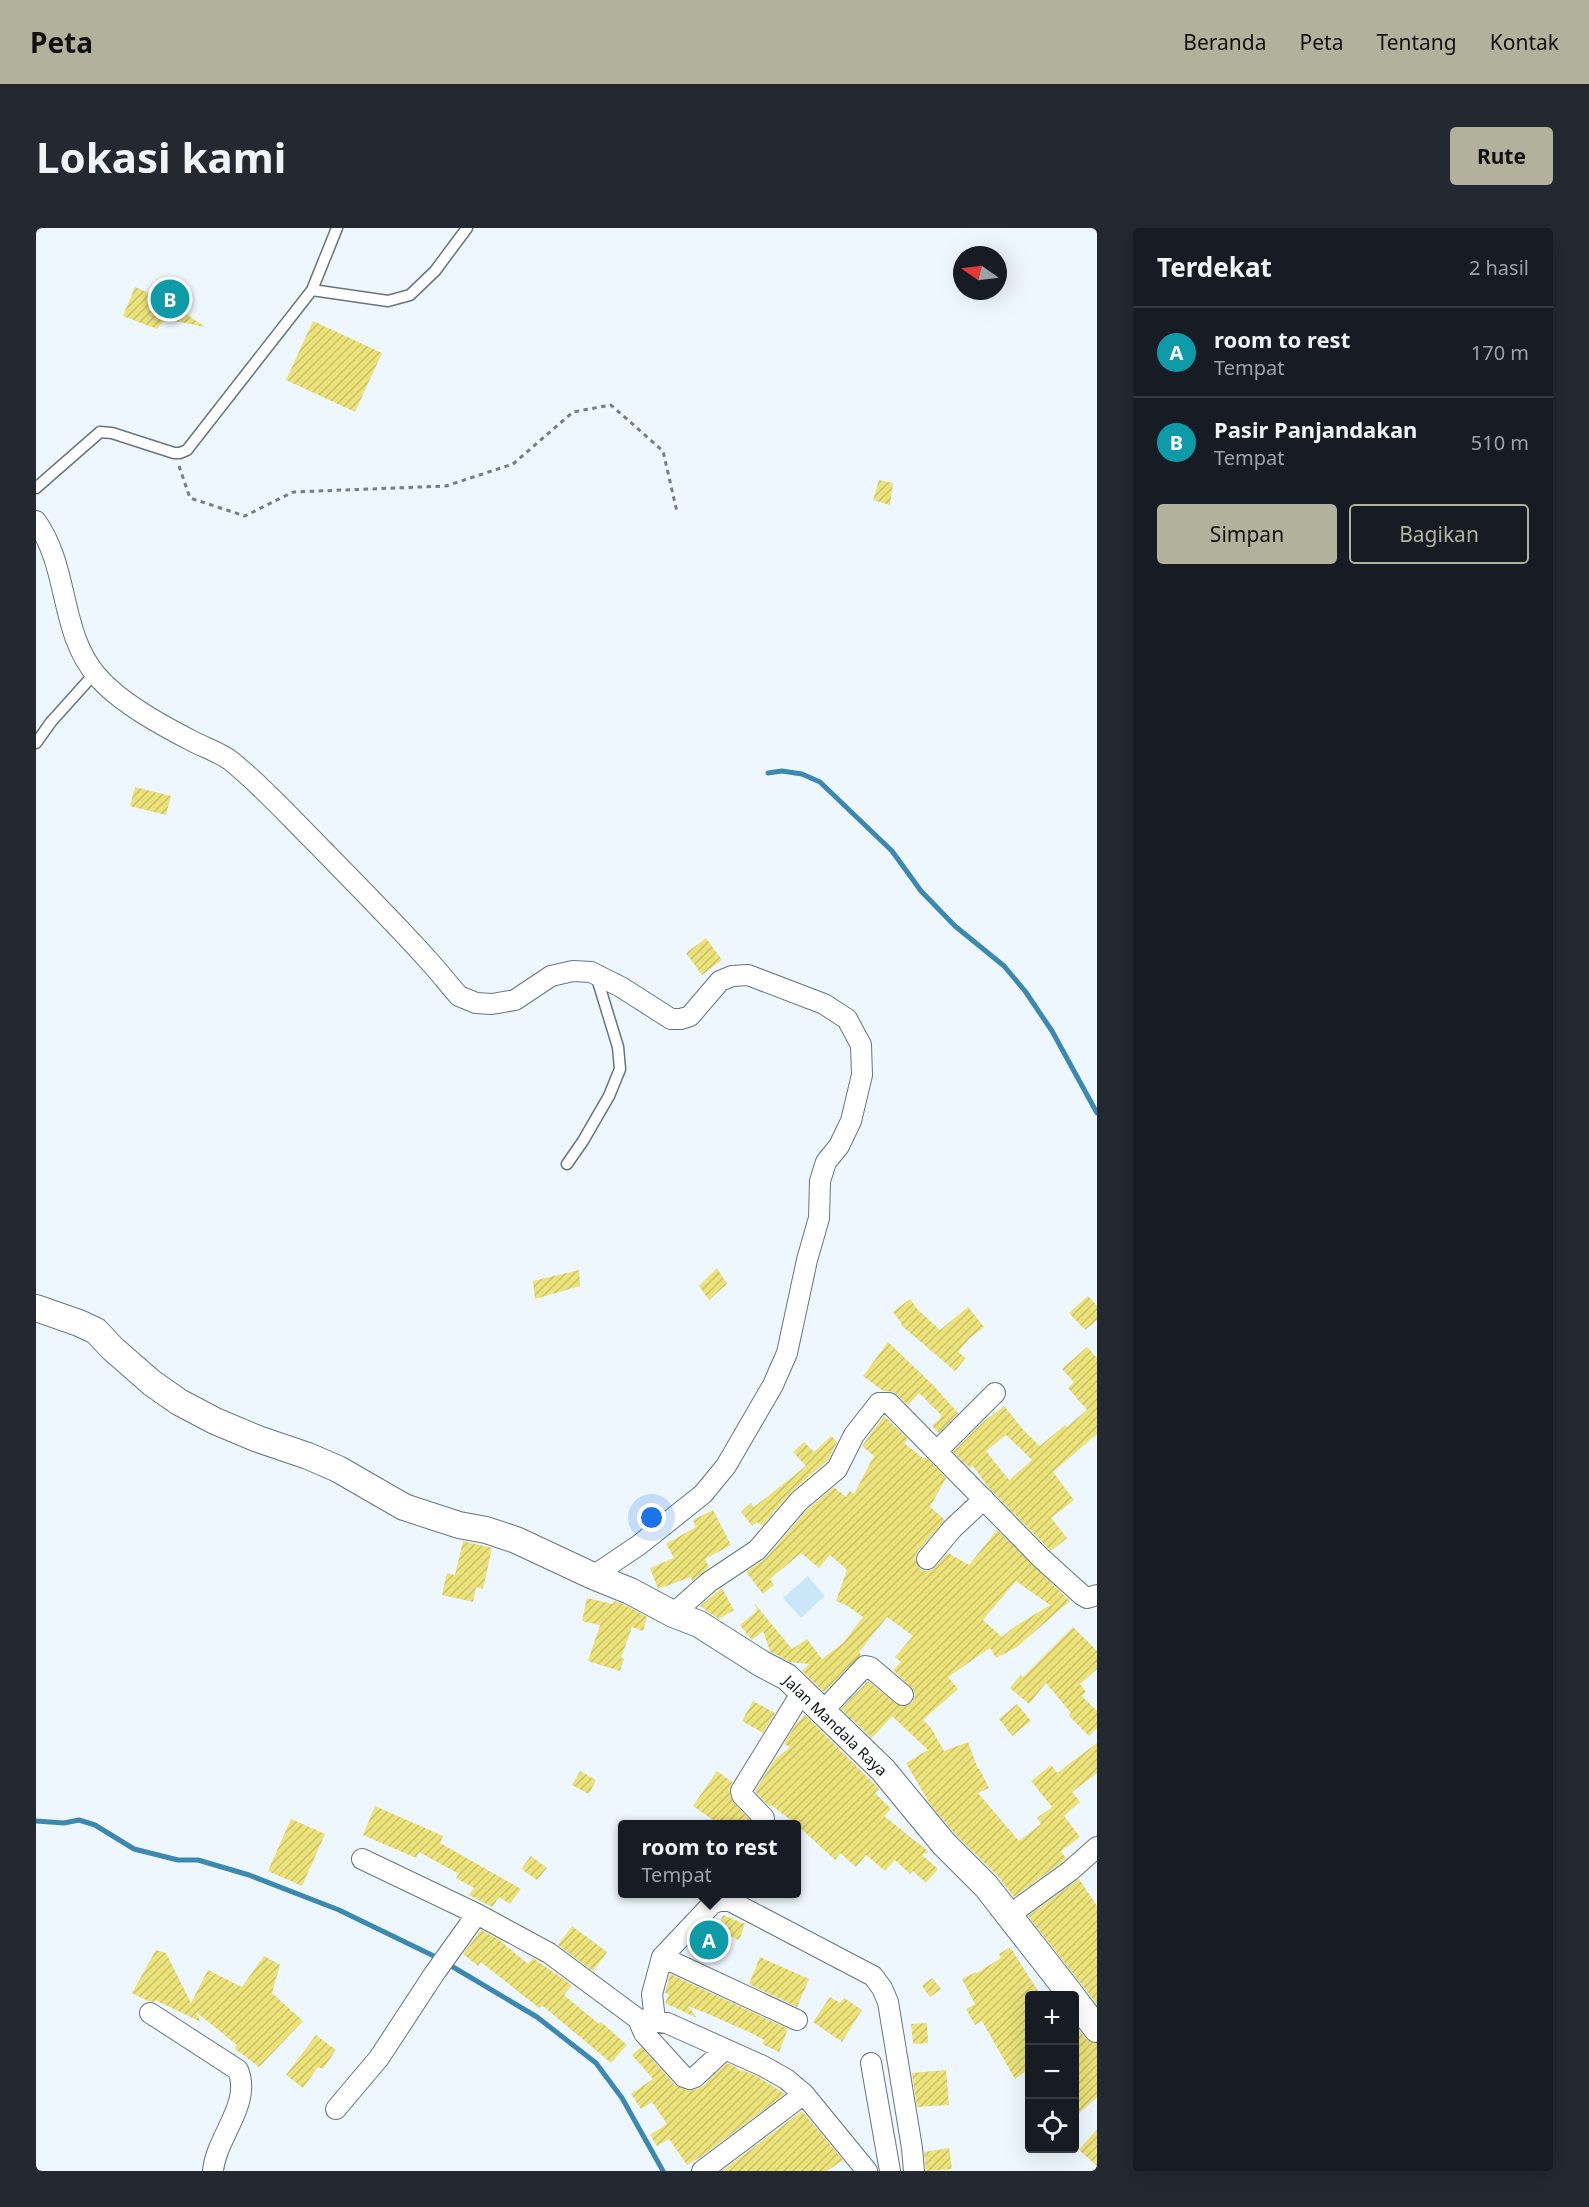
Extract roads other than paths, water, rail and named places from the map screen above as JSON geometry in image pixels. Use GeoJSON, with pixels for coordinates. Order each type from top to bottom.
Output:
{"type":"FeatureCollection","features":[{"type":"Feature","properties":{"kind":"street"},"geometry":{"type":"LineString","coordinates":[[36,521],[52,550],[61,575],[69,618],[77,642],[94,673],[116,694],[160,725],[229,759],[346,873],[459,996],[476,1003],[492,1004],[515,1000],[551,976],[573,971],[591,972],[671,1019],[690,1016],[720,981],[732,976],[748,975],[824,1004],[847,1019],[861,1045],[862,1075],[851,1121],[839,1146],[826,1162],[820,1181],[819,1218],[807,1260],[787,1353],[773,1385],[726,1466],[703,1494],[639,1545],[592,1576]]}},
{"type":"Feature","properties":{"kind":"street","name":"Jalan Mandala Raya"},"geometry":{"type":"LineString","coordinates":[[36,1308],[96,1331],[152,1383],[179,1402],[215,1421],[338,1469],[404,1507],[516,1540],[592,1576],[630,1591],[673,1614],[699,1624],[787,1677],[883,1770],[944,1844],[986,1886],[1069,1991]]}},
{"type":"Feature","properties":{"kind":"street"},"geometry":{"type":"LineString","coordinates":[[936,1451],[994,1393]]}},
{"type":"Feature","properties":{"kind":"street"},"geometry":{"type":"LineString","coordinates":[[673,1614],[709,1582],[757,1550],[799,1501],[837,1469],[854,1435],[879,1403],[889,1403],[1041,1558],[1082,1595],[1087,1598],[1097,1595]]}},
{"type":"Feature","properties":{"kind":"street"},"geometry":{"type":"LineString","coordinates":[[927,1559],[952,1529],[984,1499]]}},
{"type":"Feature","properties":{"kind":"street"},"geometry":{"type":"LineString","coordinates":[[823,1711],[865,1666],[870,1667],[903,1695]]}},
{"type":"Feature","properties":{"kind":"street"},"geometry":{"type":"LineString","coordinates":[[764,1818],[741,1791],[802,1692]]}},
{"type":"Feature","properties":{"kind":"street"},"geometry":{"type":"LineString","coordinates":[[1010,1917],[1097,1847]]}},
{"type":"Feature","properties":{"kind":"street"},"geometry":{"type":"LineString","coordinates":[[362,1859],[477,1914],[549,1953],[646,2019],[683,2030],[763,2066],[786,2079],[804,2094],[863,2170]]}},
{"type":"Feature","properties":{"kind":"street"},"geometry":{"type":"LineString","coordinates":[[724,2050],[695,2078],[690,2079],[684,2077],[644,2033],[662,1957],[712,1904],[719,1901],[730,1901],[873,1976],[882,1988],[888,2002],[914,2171]]}},
{"type":"Feature","properties":{"kind":"street"},"geometry":{"type":"LineString","coordinates":[[336,2109],[380,2058],[434,1974],[477,1914]]}},
{"type":"Feature","properties":{"kind":"street"},"geometry":{"type":"LineString","coordinates":[[662,1957],[797,2020]]}},
{"type":"Feature","properties":{"kind":"street"},"geometry":{"type":"LineString","coordinates":[[1079,2006],[1097,2029]]}},
{"type":"Feature","properties":{"kind":"street"},"geometry":{"type":"LineString","coordinates":[[150,2013],[238,2070],[242,2079],[243,2092],[214,2157],[213,2171]]}},
{"type":"Feature","properties":{"kind":"street"},"geometry":{"type":"LineString","coordinates":[[871,2063],[891,2171]]}},
{"type":"Feature","properties":{"kind":"street"},"geometry":{"type":"LineString","coordinates":[[702,2171],[804,2094]]}},
{"type":"Feature","properties":{"kind":"lane"},"geometry":{"type":"LineString","coordinates":[[36,488],[100,432],[112,433],[174,453],[187,450],[312,290],[337,228]]}},
{"type":"Feature","properties":{"kind":"lane"},"geometry":{"type":"LineString","coordinates":[[312,290],[388,301],[410,295],[435,271],[467,228]]}},
{"type":"Feature","properties":{"kind":"lane"},"geometry":{"type":"LineString","coordinates":[[36,743],[51,722],[94,673]]}},
{"type":"Feature","properties":{"kind":"lane"},"geometry":{"type":"LineString","coordinates":[[567,1164],[609,1096],[620,1069],[618,1047],[605,1009],[604,979]]}},
{"type":"Feature","properties":{"kind":"lane"},"geometry":{"type":"LineString","coordinates":[[604,979],[605,1009]]}},
{"type":"Feature","properties":{"kind":"waterway"},"geometry":{"type":"LineString","coordinates":[[768,773],[782,771],[802,774],[820,782],[892,851],[921,891],[955,926],[1004,966],[1025,991],[1052,1031],[1097,1113]]}},
{"type":"Feature","properties":{"kind":"waterway"},"geometry":{"type":"LineString","coordinates":[[36,1821],[64,1823],[79,1820],[95,1825],[134,1849],[178,1860],[198,1860],[249,1875],[339,1910],[440,1959]]}},
{"type":"Feature","properties":{"kind":"waterway"},"geometry":{"type":"LineString","coordinates":[[448,1964],[537,2017],[596,2063],[622,2098],[663,2171]]}},
{"type":"Feature","properties":{"kind":"place","name":"Pasir Panjandakan"},"geometry":{"type":"Point","coordinates":[170,299]}},
{"type":"Feature","properties":{"kind":"place","name":"room to rest"},"geometry":{"type":"Point","coordinates":[709,1940]}}]}
